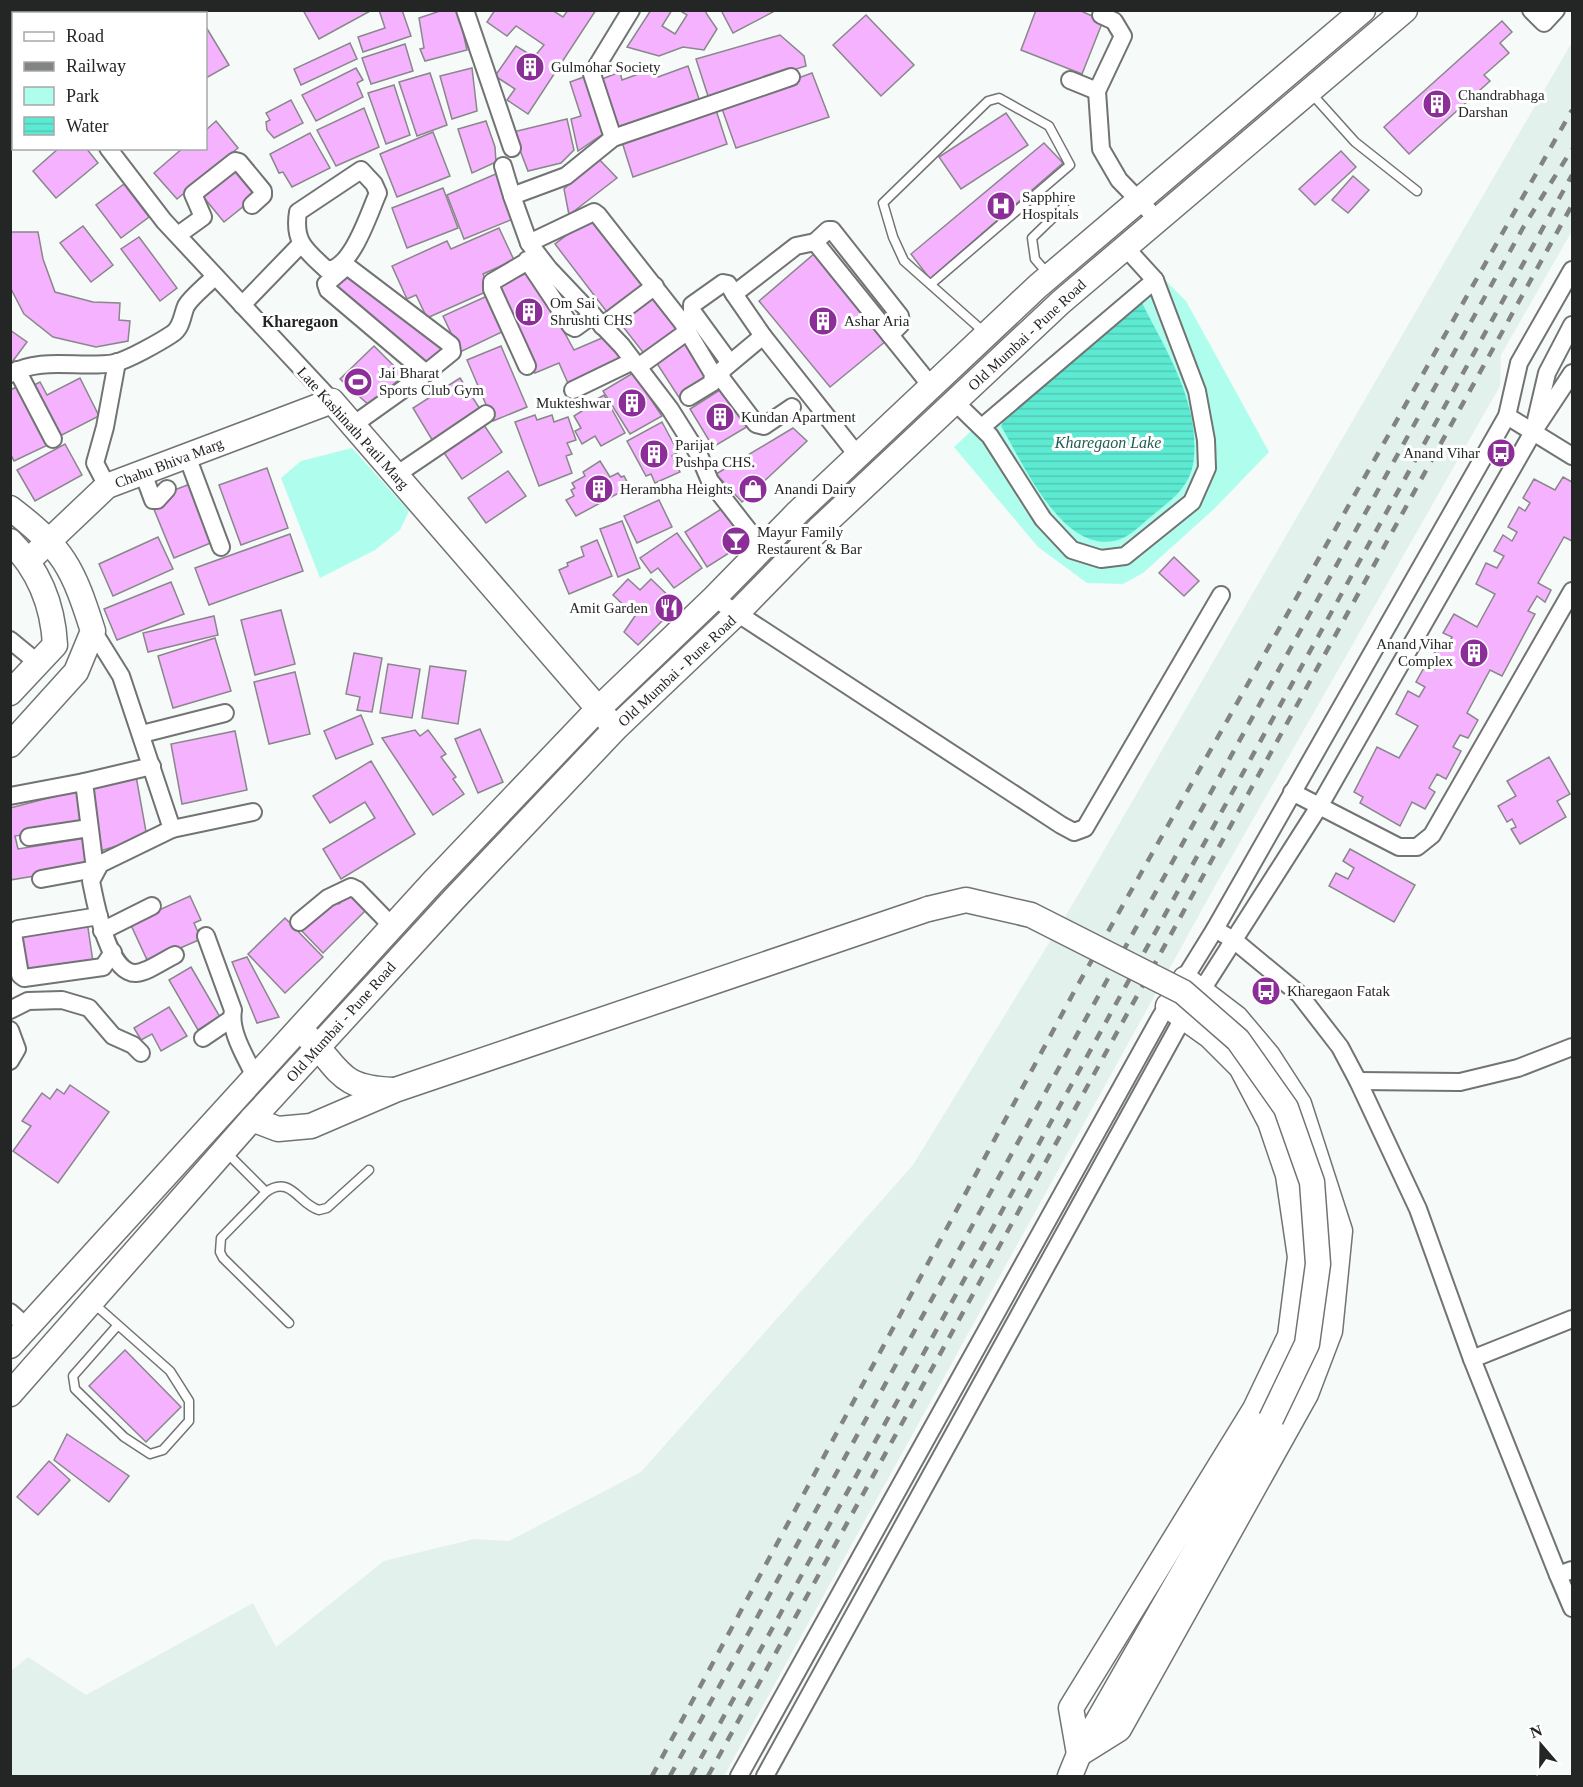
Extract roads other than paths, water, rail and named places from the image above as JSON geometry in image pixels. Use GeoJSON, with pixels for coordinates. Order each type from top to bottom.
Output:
{"type":"FeatureCollection","features":[{"type":"Feature","properties":{"kind":"street"},"geometry":{"type":"LineString","coordinates":[[465,10],[512,148]]}},
{"type":"Feature","properties":{"kind":"street"},"geometry":{"type":"LineString","coordinates":[[613,138],[592,74],[631,10]]}},
{"type":"Feature","properties":{"kind":"street","name":"Old Mumbai - Pune Road"},"geometry":{"type":"LineString","coordinates":[[16,1329],[598,709],[858,456],[1050,276],[1363,10]]}},
{"type":"Feature","properties":{"kind":"street","name":"Old Mumbai - Pune Road"},"geometry":{"type":"LineString","coordinates":[[10,1394],[252,1119],[616,728],[737,614],[821,527],[1061,302],[1405,10]]}},
{"type":"Feature","properties":{"kind":"street"},"geometry":{"type":"LineString","coordinates":[[1531,10],[1544,23],[1556,10]]}},
{"type":"Feature","properties":{"kind":"street"},"geometry":{"type":"LineString","coordinates":[[1101,15],[1114,21],[1123,36],[1097,91],[1101,149],[1119,180],[1157,219]]}},
{"type":"Feature","properties":{"kind":"street"},"geometry":{"type":"LineString","coordinates":[[512,196],[566,176],[613,138],[790,77]]}},
{"type":"Feature","properties":{"kind":"street"},"geometry":{"type":"LineString","coordinates":[[1070,80],[1097,91]]}},
{"type":"Feature","properties":{"kind":"street"},"geometry":{"type":"LineString","coordinates":[[1274,85],[1300,98]]}},
{"type":"Feature","properties":{"kind":"street","name":"Late Kashinath Patil Marg"},"geometry":{"type":"LineString","coordinates":[[110,150],[178,235],[332,401],[616,728]]}},
{"type":"Feature","properties":{"kind":"street"},"geometry":{"type":"LineString","coordinates":[[178,235],[203,217],[193,194],[235,162],[239,162],[263,191],[263,195],[252,205]]}},
{"type":"Feature","properties":{"kind":"street"},"geometry":{"type":"LineString","coordinates":[[503,166],[531,253],[571,326],[575,327],[597,320],[655,286]]}},
{"type":"Feature","properties":{"kind":"street"},"geometry":{"type":"LineString","coordinates":[[357,171],[364,172],[378,193],[350,254],[335,268],[327,270],[301,244],[297,218],[300,209],[357,171]]}},
{"type":"Feature","properties":{"kind":"street"},"geometry":{"type":"LineString","coordinates":[[527,366],[492,289],[492,282],[531,253],[594,212],[655,286],[688,331],[714,378],[690,397]]}},
{"type":"Feature","properties":{"kind":"street"},"geometry":{"type":"LineString","coordinates":[[734,294],[796,246],[815,242],[932,387]]}},
{"type":"Feature","properties":{"kind":"street"},"geometry":{"type":"LineString","coordinates":[[242,305],[301,244]]}},
{"type":"Feature","properties":{"kind":"street"},"geometry":{"type":"LineString","coordinates":[[955,402],[982,427],[1043,519],[1072,550],[1101,559],[1125,556],[1192,502],[1207,468],[1206,440],[1197,391],[1155,280],[1125,247]]}},
{"type":"Feature","properties":{"kind":"street"},"geometry":{"type":"LineString","coordinates":[[531,253],[597,320],[635,364],[670,409],[699,455],[710,481],[763,549]]}},
{"type":"Feature","properties":{"kind":"street"},"geometry":{"type":"LineString","coordinates":[[352,425],[426,373],[452,352],[452,347],[347,266],[343,267],[326,284],[328,290],[426,373]]}},
{"type":"Feature","properties":{"kind":"street"},"geometry":{"type":"LineString","coordinates":[[739,1776],[1185,1017],[1203,991],[1215,929],[1508,416],[1519,363],[1572,270]]}},
{"type":"Feature","properties":{"kind":"street"},"geometry":{"type":"LineString","coordinates":[[53,439],[14,372],[51,364],[77,366],[117,362],[175,333],[187,306],[215,276]]}},
{"type":"Feature","properties":{"kind":"street"},"geometry":{"type":"LineString","coordinates":[[982,427],[1155,280]]}},
{"type":"Feature","properties":{"kind":"street"},"geometry":{"type":"LineString","coordinates":[[730,363],[692,311],[692,305],[723,284],[728,285],[763,336],[858,456]]}},
{"type":"Feature","properties":{"kind":"street"},"geometry":{"type":"LineString","coordinates":[[1533,432],[1547,373],[1572,325]]}},
{"type":"Feature","properties":{"kind":"street"},"geometry":{"type":"LineString","coordinates":[[573,390],[635,364],[688,331]]}},
{"type":"Feature","properties":{"kind":"street"},"geometry":{"type":"LineString","coordinates":[[763,336],[721,371],[722,379],[756,424],[764,426],[792,407]]}},
{"type":"Feature","properties":{"kind":"street"},"geometry":{"type":"LineString","coordinates":[[107,486],[95,463],[105,427],[117,362]]}},
{"type":"Feature","properties":{"kind":"street"},"geometry":{"type":"LineString","coordinates":[[765,1776],[1177,1029],[1320,805],[1533,432],[1572,373]]}},
{"type":"Feature","properties":{"kind":"street","name":"Chahu Bhiva Marg"},"geometry":{"type":"LineString","coordinates":[[29,560],[107,486],[332,401]]}},
{"type":"Feature","properties":{"kind":"street"},"geometry":{"type":"LineString","coordinates":[[396,475],[486,414]]}},
{"type":"Feature","properties":{"kind":"street"},"geometry":{"type":"LineString","coordinates":[[1508,416],[1572,456]]}},
{"type":"Feature","properties":{"kind":"street"},"geometry":{"type":"LineString","coordinates":[[187,456],[221,547]]}},
{"type":"Feature","properties":{"kind":"street"},"geometry":{"type":"LineString","coordinates":[[143,473],[153,500],[158,500],[167,489]]}},
{"type":"Feature","properties":{"kind":"street"},"geometry":{"type":"LineString","coordinates":[[10,508],[49,539],[63,557],[80,591],[93,631],[121,676],[172,829]]}},
{"type":"Feature","properties":{"kind":"street"},"geometry":{"type":"LineString","coordinates":[[10,541],[29,560],[48,599],[54,624],[55,645],[10,693]]}},
{"type":"Feature","properties":{"kind":"street"},"geometry":{"type":"LineString","coordinates":[[1292,792],[1399,847],[1417,847],[1432,835],[1572,591]]}},
{"type":"Feature","properties":{"kind":"street"},"geometry":{"type":"LineString","coordinates":[[714,598],[1074,832],[1085,828],[1221,595]]}},
{"type":"Feature","properties":{"kind":"street"},"geometry":{"type":"LineString","coordinates":[[10,745],[76,672],[93,631]]}},
{"type":"Feature","properties":{"kind":"street"},"geometry":{"type":"LineString","coordinates":[[10,640],[38,663]]}},
{"type":"Feature","properties":{"kind":"street"},"geometry":{"type":"LineString","coordinates":[[142,734],[225,713]]}},
{"type":"Feature","properties":{"kind":"street"},"geometry":{"type":"LineString","coordinates":[[10,796],[152,766]]}},
{"type":"Feature","properties":{"kind":"street"},"geometry":{"type":"LineString","coordinates":[[84,782],[95,869]]}},
{"type":"Feature","properties":{"kind":"street"},"geometry":{"type":"LineString","coordinates":[[174,955],[137,973],[127,970],[113,952],[100,923],[91,881],[95,869],[100,864],[172,829],[253,812]]}},
{"type":"Feature","properties":{"kind":"street"},"geometry":{"type":"LineString","coordinates":[[29,837],[89,828]]}},
{"type":"Feature","properties":{"kind":"street"},"geometry":{"type":"LineString","coordinates":[[41,879],[95,869]]}},
{"type":"Feature","properties":{"kind":"street"},"geometry":{"type":"LineString","coordinates":[[299,922],[328,898],[351,887],[357,890],[392,926]]}},
{"type":"Feature","properties":{"kind":"street"},"geometry":{"type":"LineString","coordinates":[[252,1119],[278,1129],[310,1126],[395,1090],[928,909],[966,900],[1031,915],[1183,992],[1238,1041],[1286,1108],[1312,1182],[1318,1264],[1307,1344],[1271,1419],[1070,1769]]}},
{"type":"Feature","properties":{"kind":"street"},"geometry":{"type":"LineString","coordinates":[[113,952],[103,967],[24,978],[20,975],[14,933],[18,929],[100,923],[152,906]]}},
{"type":"Feature","properties":{"kind":"street"},"geometry":{"type":"LineString","coordinates":[[1215,929],[1235,941],[1299,994],[1340,1047],[1358,1081],[1418,1209],[1472,1359],[1565,1572],[1572,1608]]}},
{"type":"Feature","properties":{"kind":"street"},"geometry":{"type":"LineString","coordinates":[[206,936],[233,1010],[231,1019],[255,1077]]}},
{"type":"Feature","properties":{"kind":"street"},"geometry":{"type":"LineString","coordinates":[[1070,1769],[1119,1729],[1306,1394],[1330,1331],[1340,1231],[1299,1104],[1268,1056],[1236,1018],[1203,991]]}},
{"type":"Feature","properties":{"kind":"street"},"geometry":{"type":"LineString","coordinates":[[10,1010],[28,1001],[62,1000],[89,1008],[113,1036],[133,1044],[141,1053]]}},
{"type":"Feature","properties":{"kind":"street"},"geometry":{"type":"LineString","coordinates":[[1070,1769],[1071,1708],[1255,1409],[1290,1336],[1300,1257],[1288,1175],[1270,1122],[1241,1066],[1185,1017]]}},
{"type":"Feature","properties":{"kind":"street"},"geometry":{"type":"LineString","coordinates":[[203,1038],[231,1019]]}},
{"type":"Feature","properties":{"kind":"street"},"geometry":{"type":"LineString","coordinates":[[300,1028],[318,1047],[332,1067],[350,1081],[372,1089],[395,1090]]}},
{"type":"Feature","properties":{"kind":"street"},"geometry":{"type":"LineString","coordinates":[[10,1030],[17,1049],[10,1061]]}},
{"type":"Feature","properties":{"kind":"street"},"geometry":{"type":"LineString","coordinates":[[1358,1081],[1460,1082],[1518,1068],[1572,1047]]}},
{"type":"Feature","properties":{"kind":"street"},"geometry":{"type":"LineString","coordinates":[[1472,1359],[1572,1319]]}},
{"type":"Feature","properties":{"kind":"lane"},"geometry":{"type":"LineString","coordinates":[[931,284],[1070,165],[1049,126],[999,98],[988,101],[884,203],[893,237],[904,261],[987,335]]}},
{"type":"Feature","properties":{"kind":"lane"},"geometry":{"type":"LineString","coordinates":[[1300,98],[1417,191]]}},
{"type":"Feature","properties":{"kind":"lane"},"geometry":{"type":"LineString","coordinates":[[1050,276],[1035,259],[1032,238],[1064,207]]}},
{"type":"Feature","properties":{"kind":"lane"},"geometry":{"type":"LineString","coordinates":[[225,1151],[266,1192]]}},
{"type":"Feature","properties":{"kind":"lane"},"geometry":{"type":"LineString","coordinates":[[289,1323],[220,1252],[221,1238],[273,1187],[291,1188],[314,1209],[319,1210],[327,1208],[369,1170]]}},
{"type":"Feature","properties":{"kind":"lane"},"geometry":{"type":"LineString","coordinates":[[92,1302],[170,1371],[189,1401],[189,1421],[163,1450],[150,1454],[124,1437],[75,1389],[73,1376],[117,1326]]}},
{"type":"Feature","properties":{"kind":"water","name":"Kharegaon Lake"},"geometry":{"type":"Polygon","coordinates":[[[1140,299],[1169,355],[1185,395],[1194,436],[1193,467],[1181,490],[1129,535],[1104,542],[1084,537],[1066,524],[1050,506],[1035,485],[1001,426],[1004,420],[1126,316],[1125,311],[1140,299]]]}},
{"type":"Feature","properties":{"kind":"railway"},"geometry":{"type":"LineString","coordinates":[[652,1776],[1075,990],[1572,110]]}},
{"type":"Feature","properties":{"kind":"railway"},"geometry":{"type":"LineString","coordinates":[[670,1776],[1524,226],[1572,149]]}},
{"type":"Feature","properties":{"kind":"railway"},"geometry":{"type":"LineString","coordinates":[[691,1776],[1572,175]]}},
{"type":"Feature","properties":{"kind":"railway"},"geometry":{"type":"LineString","coordinates":[[708,1776],[1572,205]]}},
{"type":"Feature","properties":{"kind":"place","name":"Gulmohar Society"},"geometry":{"type":"Point","coordinates":[530,67]}},
{"type":"Feature","properties":{"kind":"place","name":"Chandrabhaga Darshan"},"geometry":{"type":"Point","coordinates":[1437,104]}},
{"type":"Feature","properties":{"kind":"place","name":"Sapphire Hospitals"},"geometry":{"type":"Point","coordinates":[1001,206]}},
{"type":"Feature","properties":{"kind":"place","name":"Om Sai Shrushti CHS"},"geometry":{"type":"Point","coordinates":[529,312]}},
{"type":"Feature","properties":{"kind":"place","name":"Ashar Aria"},"geometry":{"type":"Point","coordinates":[823,321]}},
{"type":"Feature","properties":{"kind":"place","name":"Jai Bharat Sports Club Gym"},"geometry":{"type":"Point","coordinates":[358,382]}},
{"type":"Feature","properties":{"kind":"place","name":"Mukteshwar"},"geometry":{"type":"Point","coordinates":[632,403]}},
{"type":"Feature","properties":{"kind":"place","name":"Kundan Apartment"},"geometry":{"type":"Point","coordinates":[720,417]}},
{"type":"Feature","properties":{"kind":"place","name":"Anand Vihar"},"geometry":{"type":"Point","coordinates":[1501,453]}},
{"type":"Feature","properties":{"kind":"place","name":"Parijat Pushpa CHS."},"geometry":{"type":"Point","coordinates":[654,454]}},
{"type":"Feature","properties":{"kind":"place","name":"Herambha Heights"},"geometry":{"type":"Point","coordinates":[599,489]}},
{"type":"Feature","properties":{"kind":"place","name":"Anandi Dairy"},"geometry":{"type":"Point","coordinates":[753,489]}},
{"type":"Feature","properties":{"kind":"place","name":"Mayur Family Restaurent & Bar"},"geometry":{"type":"Point","coordinates":[736,541]}},
{"type":"Feature","properties":{"kind":"place","name":"Amit Garden"},"geometry":{"type":"Point","coordinates":[669,608]}},
{"type":"Feature","properties":{"kind":"place","name":"Anand Vihar Complex"},"geometry":{"type":"Point","coordinates":[1474,653]}},
{"type":"Feature","properties":{"kind":"place","name":"Kharegaon Fatak"},"geometry":{"type":"Point","coordinates":[1266,991]}},
{"type":"Feature","properties":{"kind":"district","name":"Kharegaon"},"geometry":{"type":"Point","coordinates":[300,321]}}]}
